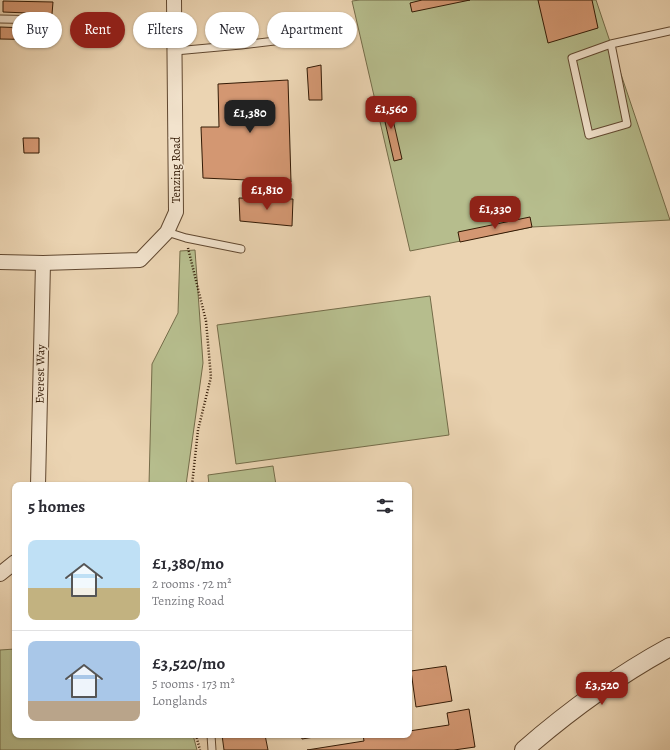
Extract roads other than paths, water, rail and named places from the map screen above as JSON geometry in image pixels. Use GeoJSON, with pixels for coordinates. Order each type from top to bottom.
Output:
{"type":"FeatureCollection","features":[{"type":"Feature","properties":{"kind":"street","name":"Tenzing Road"},"geometry":{"type":"LineString","coordinates":[[0,262],[43,263],[140,260],[167,232],[176,212],[174,0]]}},
{"type":"Feature","properties":{"kind":"street","name":"Everest Way"},"geometry":{"type":"LineString","coordinates":[[38,482],[43,263]]}},
{"type":"Feature","properties":{"kind":"street"},"geometry":{"type":"LineString","coordinates":[[0,574],[12,564]]}},
{"type":"Feature","properties":{"kind":"street"},"geometry":{"type":"LineString","coordinates":[[524,750],[576,706],[610,683],[670,647]]}},
{"type":"Feature","properties":{"kind":"lane"},"geometry":{"type":"LineString","coordinates":[[0,19],[12,19]]}},
{"type":"Feature","properties":{"kind":"lane"},"geometry":{"type":"LineString","coordinates":[[611,44],[627,124],[589,135],[572,58],[611,44],[670,31]]}},
{"type":"Feature","properties":{"kind":"lane"},"geometry":{"type":"LineString","coordinates":[[175,51],[267,42]]}},
{"type":"Feature","properties":{"kind":"lane"},"geometry":{"type":"LineString","coordinates":[[167,232],[186,238],[241,249]]}},
{"type":"Feature","properties":{"kind":"lane"},"geometry":{"type":"LineString","coordinates":[[211,738],[212,750]]}}]}
